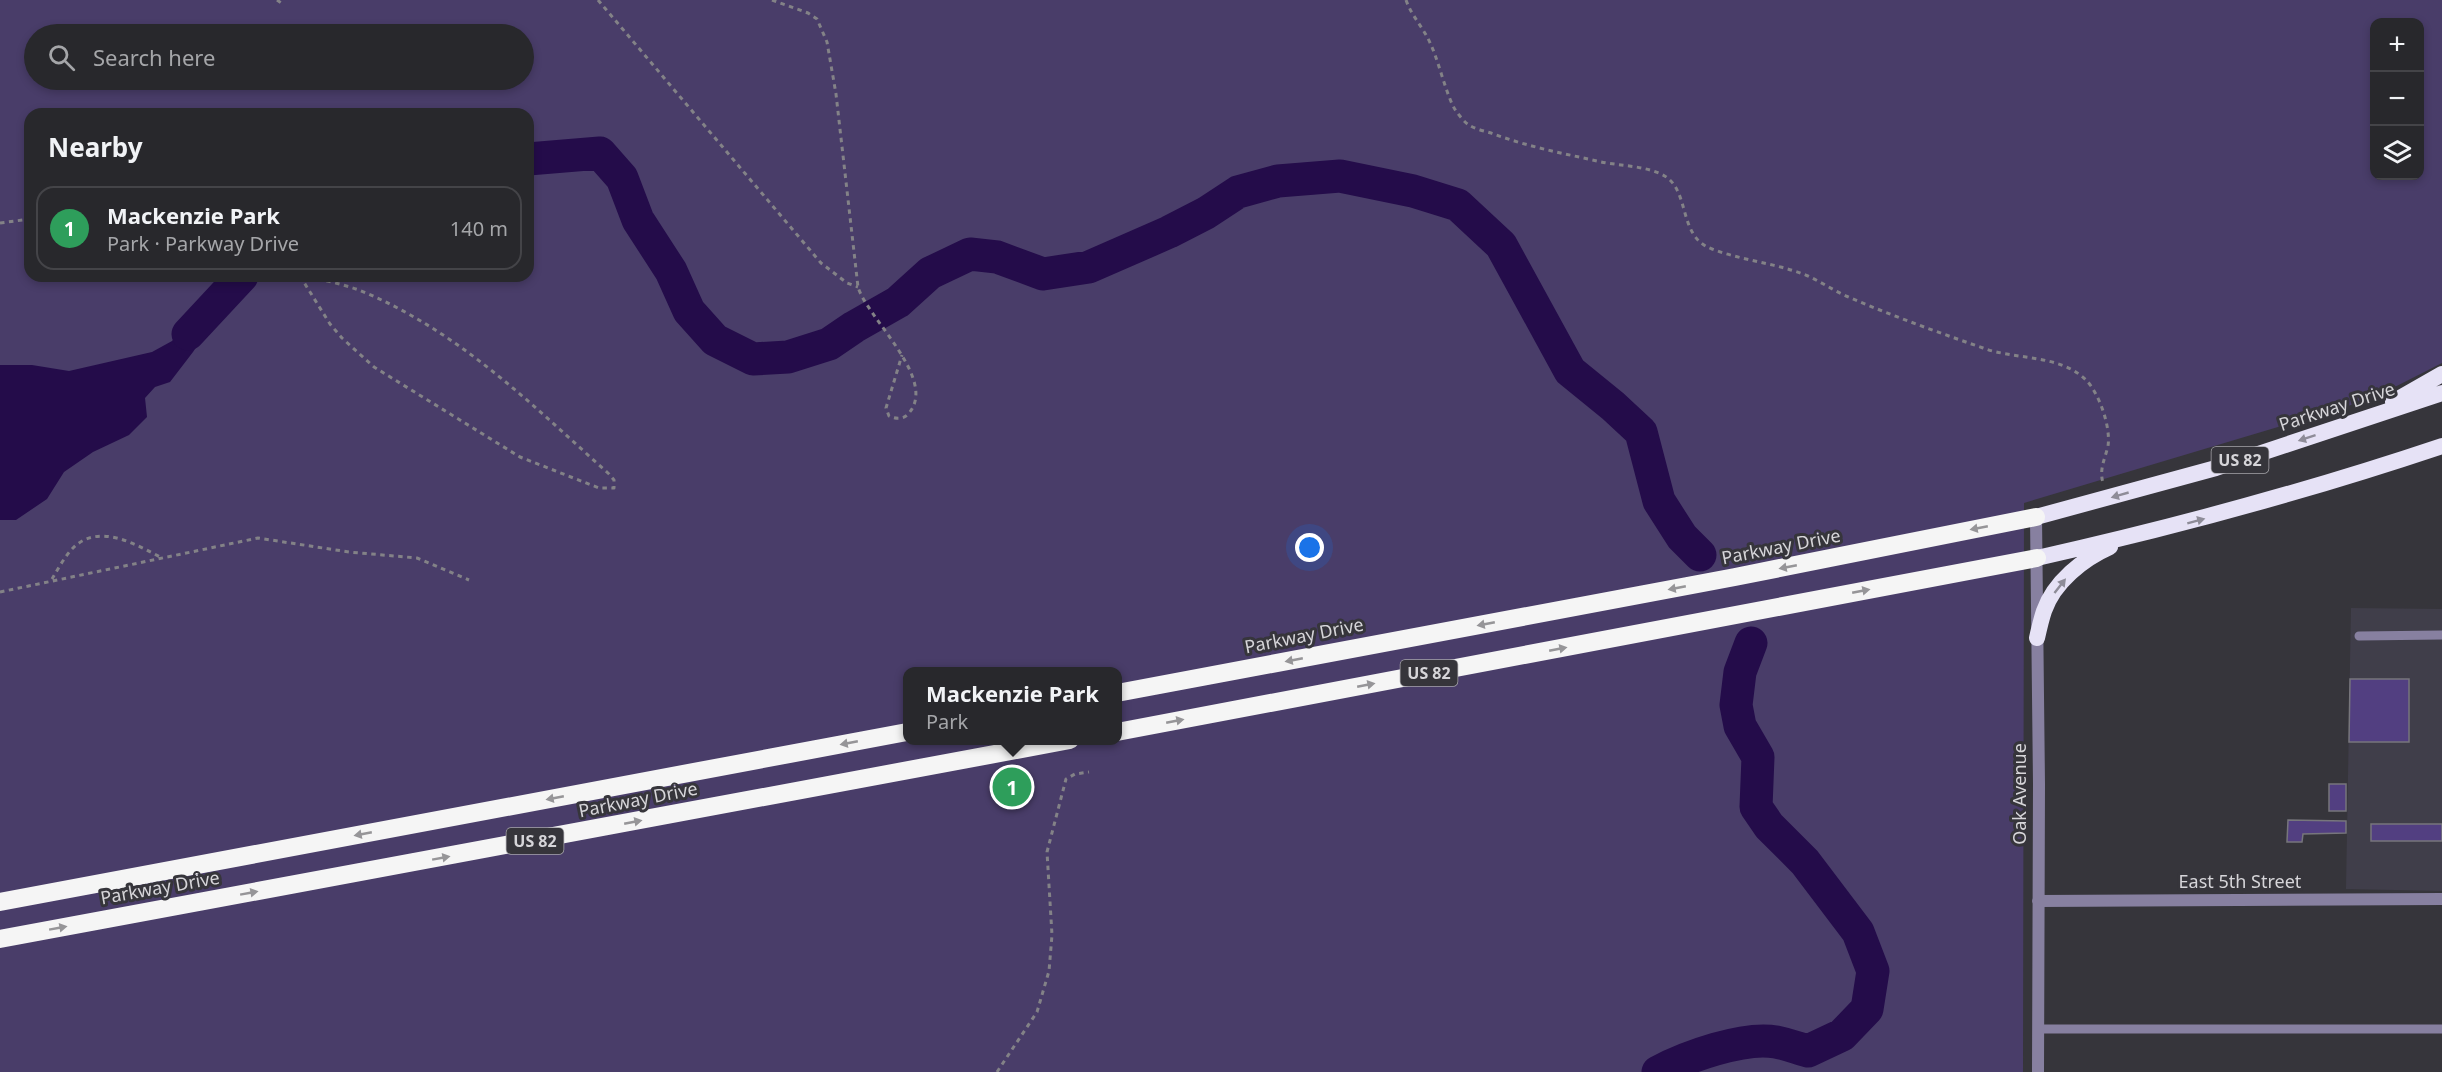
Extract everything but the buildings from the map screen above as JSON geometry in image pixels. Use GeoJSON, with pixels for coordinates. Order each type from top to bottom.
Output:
{"type":"FeatureCollection","features":[{"type":"Feature","properties":{"kind":"highway"},"geometry":{"type":"LineString","coordinates":[[2332,430],[2410,394],[2442,374]]}},
{"type":"Feature","properties":{"kind":"highway","name":"Parkway Drive"},"geometry":{"type":"LineString","coordinates":[[1122,692],[1735,578],[2036,517],[2216,468],[2442,393]]}},
{"type":"Feature","properties":{"kind":"highway","name":"US 82"},"geometry":{"type":"LineString","coordinates":[[1122,731],[2037,558],[2138,535],[2300,492],[2442,446]]}},
{"type":"Feature","properties":{"kind":"highway"},"geometry":{"type":"LineString","coordinates":[[2300,492],[2391,474],[2442,457]]}},
{"type":"Feature","properties":{"kind":"highway"},"geometry":{"type":"LineString","coordinates":[[2037,638],[2044,609],[2060,584],[2081,564],[2103,550],[2138,535]]}},
{"type":"Feature","properties":{"kind":"highway","name":"Parkway Drive"},"geometry":{"type":"LineString","coordinates":[[0,902],[903,733]]}},
{"type":"Feature","properties":{"kind":"highway","name":"Parkway Drive"},"geometry":{"type":"LineString","coordinates":[[0,939],[1048,745]]}},
{"type":"Feature","properties":{"kind":"street","name":"Oak Avenue"},"geometry":{"type":"LineString","coordinates":[[2036,517],[2038,1072]]}},
{"type":"Feature","properties":{"kind":"street","name":"East 5th Street"},"geometry":{"type":"LineString","coordinates":[[2038,901],[2442,899]]}},
{"type":"Feature","properties":{"kind":"lane"},"geometry":{"type":"LineString","coordinates":[[2359,636],[2442,635]]}},
{"type":"Feature","properties":{"kind":"lane"},"geometry":{"type":"LineString","coordinates":[[2038,1029],[2442,1029]]}},
{"type":"Feature","properties":{"kind":"path"},"geometry":{"type":"LineString","coordinates":[[278,0],[284,6]]}},
{"type":"Feature","properties":{"kind":"path"},"geometry":{"type":"LineString","coordinates":[[598,0],[821,263],[841,279],[858,287]]}},
{"type":"Feature","properties":{"kind":"path"},"geometry":{"type":"LineString","coordinates":[[772,0],[808,13],[817,19],[827,42],[836,94],[858,287],[866,304],[902,355],[910,369],[915,388],[914,402],[909,413],[903,418],[895,419],[888,416],[886,408],[902,355]]}},
{"type":"Feature","properties":{"kind":"path"},"geometry":{"type":"LineString","coordinates":[[1406,0],[1412,15],[1424,29],[1431,44],[1455,110],[1468,125],[1515,142],[1603,162],[1642,168],[1665,175],[1679,195],[1688,226],[1696,241],[1711,249],[1807,276],[1870,306],[1986,350],[2046,361],[2066,367],[2085,379],[2098,396],[2105,420],[2108,444],[2101,476],[2107,499]]}},
{"type":"Feature","properties":{"kind":"path"},"geometry":{"type":"LineString","coordinates":[[0,223],[24,220]]}},
{"type":"Feature","properties":{"kind":"path"},"geometry":{"type":"LineString","coordinates":[[304,282],[330,324],[374,367],[520,457],[599,488],[614,488],[614,480],[609,474],[510,385],[459,344],[400,310],[357,290],[328,282]]}},
{"type":"Feature","properties":{"kind":"path"},"geometry":{"type":"LineString","coordinates":[[51,580],[73,548],[89,538],[98,536],[123,538],[164,558]]}},
{"type":"Feature","properties":{"kind":"path"},"geometry":{"type":"LineString","coordinates":[[0,592],[246,539],[269,538],[349,552],[417,558],[469,580]]}},
{"type":"Feature","properties":{"kind":"path"},"geometry":{"type":"LineString","coordinates":[[997,1072],[1036,1011],[1049,971],[1052,935],[1047,852],[1066,779],[1076,774],[1089,772]]}},
{"type":"Feature","properties":{"kind":"shaded area"},"geometry":{"type":"Polygon","coordinates":[[[0,0],[2442,0],[2442,363],[2371,399],[2024,503],[2023,1072],[0,1072],[0,0]]]}},
{"type":"Feature","properties":{"kind":"shaded area"},"geometry":{"type":"Polygon","coordinates":[[[221,293],[217,316],[193,352],[170,382],[155,387],[145,398],[147,417],[129,435],[93,452],[64,472],[47,499],[16,520],[0,520],[0,365],[32,365],[69,371],[152,352],[172,341],[200,307],[221,293]]]}},
{"type":"Feature","properties":{"kind":"shaded area"},"geometry":{"type":"Polygon","coordinates":[[[2351,608],[2442,609],[2442,891],[2346,889],[2351,608]]]}},
{"type":"Feature","properties":{"kind":"waterway"},"geometry":{"type":"LineString","coordinates":[[534,158],[600,153],[622,178],[638,220],[671,271],[689,311],[715,340],[753,359],[788,357],[829,344],[898,302],[930,273],[970,254],[997,257],[1043,274],[1089,267],[1169,232],[1206,213],[1238,192],[1278,181],[1340,176],[1413,191],[1458,205],[1501,245],[1570,371],[1641,432],[1659,501],[1682,537],[1700,555]]}},
{"type":"Feature","properties":{"kind":"waterway"},"geometry":{"type":"LineString","coordinates":[[188,334],[236,282]]}},
{"type":"Feature","properties":{"kind":"waterway"},"geometry":{"type":"LineString","coordinates":[[1658,1072],[1699,1054],[1748,1042],[1776,1042],[1808,1051],[1842,1035],[1867,1009],[1873,971],[1858,932],[1805,862],[1769,826],[1756,807],[1758,757],[1740,726],[1736,705],[1740,672],[1751,643]]}},
{"type":"Feature","properties":{"kind":"place","name":"Mackenzie Park"},"geometry":{"type":"Point","coordinates":[1012,787]}}]}
